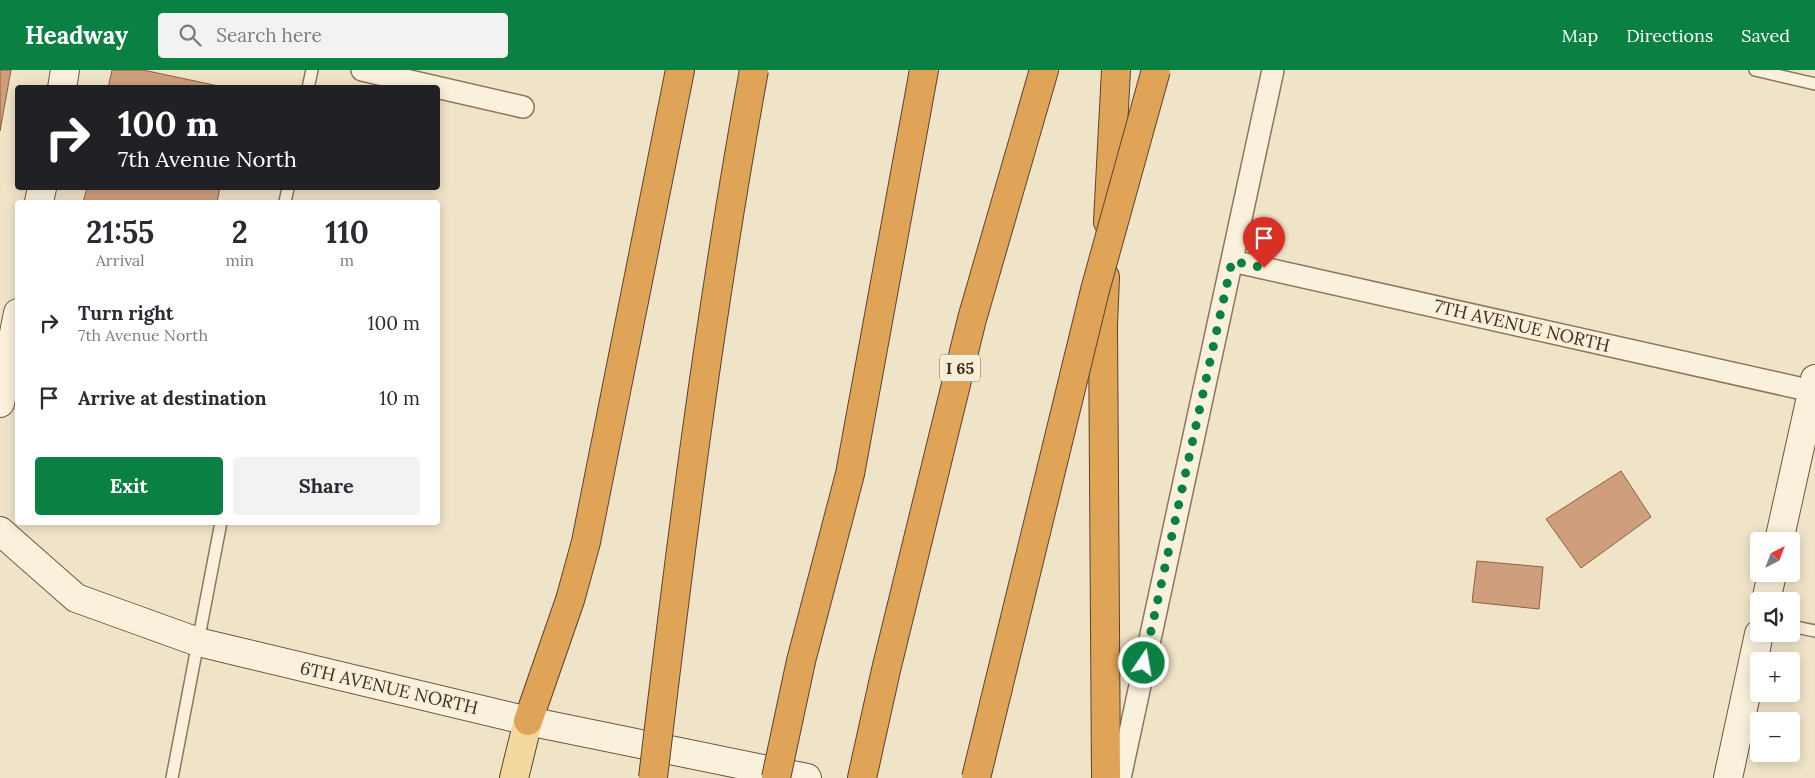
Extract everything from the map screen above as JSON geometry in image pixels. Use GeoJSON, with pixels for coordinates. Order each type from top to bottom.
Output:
{"type":"FeatureCollection","features":[{"type":"Feature","properties":{"kind":"highway"},"geometry":{"type":"LineString","coordinates":[[528,721],[570,600],[586,542],[680,70]]}},
{"type":"Feature","properties":{"kind":"highway"},"geometry":{"type":"LineString","coordinates":[[653,778],[684,524],[706,367],[726,231],[754,70]]}},
{"type":"Feature","properties":{"kind":"highway"},"geometry":{"type":"LineString","coordinates":[[776,778],[801,661],[850,474],[924,70]]}},
{"type":"Feature","properties":{"kind":"highway","name":"I 65"},"geometry":{"type":"LineString","coordinates":[[862,778],[886,670],[972,319],[1044,70]]}},
{"type":"Feature","properties":{"kind":"highway"},"geometry":{"type":"LineString","coordinates":[[1106,778],[1103,326],[1116,70]]}},
{"type":"Feature","properties":{"kind":"highway"},"geometry":{"type":"LineString","coordinates":[[976,778],[1095,290],[1156,70]]}},
{"type":"Feature","properties":{"kind":"main road"},"geometry":{"type":"LineString","coordinates":[[62,85],[65,70]]}},
{"type":"Feature","properties":{"kind":"main road"},"geometry":{"type":"LineString","coordinates":[[0,403],[15,328]]}},
{"type":"Feature","properties":{"kind":"main road"},"geometry":{"type":"LineString","coordinates":[[1781,532],[1814,385]]}},
{"type":"Feature","properties":{"kind":"main road","name":"6TH AVENUE NORTH"},"geometry":{"type":"LineString","coordinates":[[0,531],[76,598],[198,642],[528,721],[808,778]]}},
{"type":"Feature","properties":{"kind":"main road"},"geometry":{"type":"LineString","coordinates":[[1728,778],[1757,642]]}},
{"type":"Feature","properties":{"kind":"main road"},"geometry":{"type":"LineString","coordinates":[[514,778],[528,721]]}},
{"type":"Feature","properties":{"kind":"street"},"geometry":{"type":"LineString","coordinates":[[362,70],[427,85]]}},
{"type":"Feature","properties":{"kind":"street"},"geometry":{"type":"LineString","coordinates":[[1120,778],[1273,70]]}},
{"type":"Feature","properties":{"kind":"street"},"geometry":{"type":"LineString","coordinates":[[440,88],[523,107]]}},
{"type":"Feature","properties":{"kind":"street","name":"7TH AVENUE NORTH"},"geometry":{"type":"LineString","coordinates":[[1232,261],[1814,385]]}},
{"type":"Feature","properties":{"kind":"lane"},"geometry":{"type":"LineString","coordinates":[[309,85],[312,70]]}},
{"type":"Feature","properties":{"kind":"lane"},"geometry":{"type":"LineString","coordinates":[[1754,70],[1815,84]]}},
{"type":"Feature","properties":{"kind":"lane"},"geometry":{"type":"LineString","coordinates":[[172,778],[220,525]]}},
{"type":"Feature","properties":{"kind":"lane"},"geometry":{"type":"LineString","coordinates":[[1800,628],[1815,631]]}},
{"type":"Feature","properties":{"kind":"building"},"geometry":{"type":"Polygon","coordinates":[[[0,70],[11,70],[0,131],[0,70]]]}},
{"type":"Feature","properties":{"kind":"building"},"geometry":{"type":"Polygon","coordinates":[[[112,70],[143,70],[214,85],[109,85],[112,70]]]}},
{"type":"Feature","properties":{"kind":"building"},"geometry":{"type":"Polygon","coordinates":[[[86,190],[220,190],[217,200],[84,200],[86,190]]]}},
{"type":"Feature","properties":{"kind":"building"},"geometry":{"type":"Polygon","coordinates":[[[1621,471],[1651,517],[1581,568],[1546,519],[1621,471]]]}},
{"type":"Feature","properties":{"kind":"building"},"geometry":{"type":"Polygon","coordinates":[[[1477,561],[1543,567],[1539,609],[1472,602],[1477,561]]]}},
{"type":"Feature","properties":{"kind":"route"},"geometry":{"type":"LineString","coordinates":[[1144,663],[1232,261],[1264,268]]}}]}
